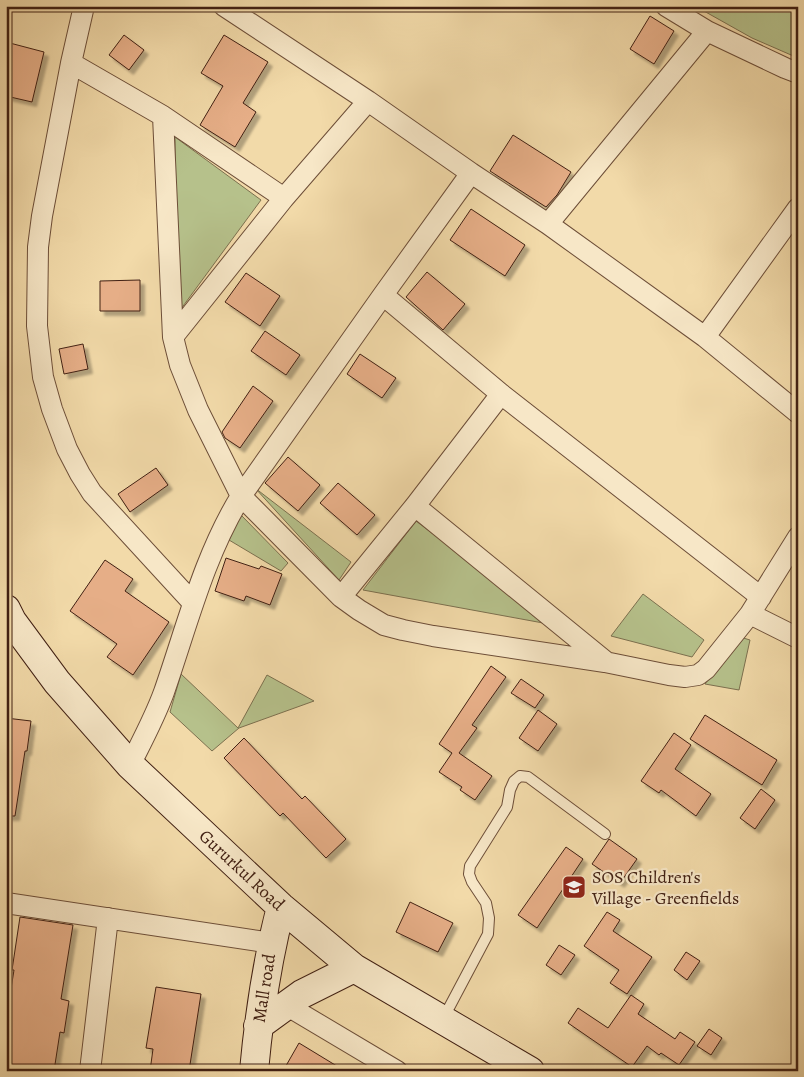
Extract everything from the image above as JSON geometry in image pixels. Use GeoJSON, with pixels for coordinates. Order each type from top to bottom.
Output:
{"type":"FeatureCollection","features":[{"type":"Feature","properties":{"kind":"street"},"geometry":{"type":"LineString","coordinates":[[84,6],[71,63],[42,216],[38,247],[37,326],[43,378],[52,410],[67,449],[92,493],[193,603]]}},
{"type":"Feature","properties":{"kind":"street"},"geometry":{"type":"LineString","coordinates":[[224,6],[368,101],[548,224],[705,337],[798,413]]}},
{"type":"Feature","properties":{"kind":"street"},"geometry":{"type":"LineString","coordinates":[[666,6],[707,31],[785,68],[798,72]]}},
{"type":"Feature","properties":{"kind":"street"},"geometry":{"type":"LineString","coordinates":[[548,224],[707,31]]}},
{"type":"Feature","properties":{"kind":"street"},"geometry":{"type":"LineString","coordinates":[[71,63],[163,116],[284,198]]}},
{"type":"Feature","properties":{"kind":"street"},"geometry":{"type":"LineString","coordinates":[[173,337],[284,198],[368,101]]}},
{"type":"Feature","properties":{"kind":"street"},"geometry":{"type":"LineString","coordinates":[[163,116],[173,337],[180,365],[198,410],[241,496],[341,597],[359,610],[384,625],[433,636],[605,662],[669,675],[698,675],[706,669],[750,614],[798,537]]}},
{"type":"Feature","properties":{"kind":"street"},"geometry":{"type":"LineString","coordinates":[[130,765],[164,693],[193,603],[222,531],[241,496],[382,295],[471,173]]}},
{"type":"Feature","properties":{"kind":"street"},"geometry":{"type":"LineString","coordinates":[[705,337],[798,208]]}},
{"type":"Feature","properties":{"kind":"street"},"geometry":{"type":"LineString","coordinates":[[382,295],[501,394],[761,597]]}},
{"type":"Feature","properties":{"kind":"street"},"geometry":{"type":"LineString","coordinates":[[341,597],[415,506],[501,394]]}},
{"type":"Feature","properties":{"kind":"street"},"geometry":{"type":"LineString","coordinates":[[415,506],[605,662]]}},
{"type":"Feature","properties":{"kind":"street"},"geometry":{"type":"LineString","coordinates":[[750,614],[798,638]]}},
{"type":"Feature","properties":{"kind":"street","name":"Gururkul Road"},"geometry":{"type":"LineString","coordinates":[[8,617],[57,682],[130,765],[281,907],[354,968],[530,1071]]}},
{"type":"Feature","properties":{"kind":"street"},"geometry":{"type":"LineString","coordinates":[[6,903],[272,943]]}},
{"type":"Feature","properties":{"kind":"street","name":"Mall road"},"geometry":{"type":"LineString","coordinates":[[254,1071],[258,1026],[272,943],[281,907]]}},
{"type":"Feature","properties":{"kind":"street"},"geometry":{"type":"LineString","coordinates":[[90,1071],[108,918]]}},
{"type":"Feature","properties":{"kind":"street"},"geometry":{"type":"LineString","coordinates":[[258,1026],[302,994],[354,968]]}},
{"type":"Feature","properties":{"kind":"street"},"geometry":{"type":"LineString","coordinates":[[286,1005],[398,1071]]}},
{"type":"Feature","properties":{"kind":"lane"},"geometry":{"type":"LineString","coordinates":[[442,1020],[488,934],[489,918],[486,903],[468,874],[470,866],[507,807],[510,790],[514,781],[520,776],[528,777],[604,834]]}},
{"type":"Feature","properties":{"kind":"green space"},"geometry":{"type":"Polygon","coordinates":[[[695,6],[798,6],[798,58],[752,38],[695,6]]]}},
{"type":"Feature","properties":{"kind":"green space"},"geometry":{"type":"Polygon","coordinates":[[[175,137],[261,200],[175,317],[175,137]]]}},
{"type":"Feature","properties":{"kind":"green space"},"geometry":{"type":"Polygon","coordinates":[[[255,488],[351,562],[339,580],[255,488]]]}},
{"type":"Feature","properties":{"kind":"green space"},"geometry":{"type":"Polygon","coordinates":[[[241,515],[288,563],[281,571],[229,540],[241,515]]]}},
{"type":"Feature","properties":{"kind":"green space"},"geometry":{"type":"Polygon","coordinates":[[[416,521],[554,625],[363,590],[416,521]]]}},
{"type":"Feature","properties":{"kind":"green space"},"geometry":{"type":"Polygon","coordinates":[[[643,594],[704,640],[692,657],[611,636],[643,594]]]}},
{"type":"Feature","properties":{"kind":"green space"},"geometry":{"type":"Polygon","coordinates":[[[740,637],[750,640],[739,690],[705,684],[740,637]]]}},
{"type":"Feature","properties":{"kind":"green space"},"geometry":{"type":"Polygon","coordinates":[[[181,674],[238,728],[267,675],[314,701],[239,728],[212,751],[170,712],[181,674]]]}},
{"type":"Feature","properties":{"kind":"building"},"geometry":{"type":"Polygon","coordinates":[[[650,16],[674,31],[654,64],[630,49],[650,16]]]}},
{"type":"Feature","properties":{"kind":"building"},"geometry":{"type":"Polygon","coordinates":[[[124,35],[144,50],[129,70],[109,55],[124,35]]]}},
{"type":"Feature","properties":{"kind":"building"},"geometry":{"type":"Polygon","coordinates":[[[224,35],[268,62],[243,103],[256,112],[235,147],[200,125],[223,86],[201,73],[224,35]]]}},
{"type":"Feature","properties":{"kind":"building"},"geometry":{"type":"Polygon","coordinates":[[[6,42],[44,52],[32,102],[6,96],[6,42]]]}},
{"type":"Feature","properties":{"kind":"building"},"geometry":{"type":"Polygon","coordinates":[[[513,135],[571,172],[557,195],[546,207],[490,171],[513,135]]]}},
{"type":"Feature","properties":{"kind":"building"},"geometry":{"type":"Polygon","coordinates":[[[471,209],[525,245],[505,276],[450,240],[471,209]]]}},
{"type":"Feature","properties":{"kind":"building"},"geometry":{"type":"Polygon","coordinates":[[[427,272],[465,304],[443,330],[406,297],[427,272]]]}},
{"type":"Feature","properties":{"kind":"building"},"geometry":{"type":"Polygon","coordinates":[[[246,273],[280,296],[260,326],[225,302],[246,273]]]}},
{"type":"Feature","properties":{"kind":"building"},"geometry":{"type":"Polygon","coordinates":[[[140,280],[140,311],[100,311],[100,281],[140,280]]]}},
{"type":"Feature","properties":{"kind":"building"},"geometry":{"type":"Polygon","coordinates":[[[265,331],[300,355],[286,375],[251,351],[265,331]]]}},
{"type":"Feature","properties":{"kind":"building"},"geometry":{"type":"Polygon","coordinates":[[[83,344],[88,369],[64,374],[59,349],[83,344]]]}},
{"type":"Feature","properties":{"kind":"building"},"geometry":{"type":"Polygon","coordinates":[[[360,354],[396,378],[382,398],[347,374],[360,354]]]}},
{"type":"Feature","properties":{"kind":"building"},"geometry":{"type":"Polygon","coordinates":[[[253,386],[273,401],[240,448],[225,438],[222,432],[253,386]]]}},
{"type":"Feature","properties":{"kind":"building"},"geometry":{"type":"Polygon","coordinates":[[[288,457],[320,485],[298,511],[265,483],[288,457]]]}},
{"type":"Feature","properties":{"kind":"building"},"geometry":{"type":"Polygon","coordinates":[[[156,468],[168,485],[130,512],[118,494],[156,468]]]}},
{"type":"Feature","properties":{"kind":"building"},"geometry":{"type":"Polygon","coordinates":[[[338,483],[375,515],[357,535],[320,503],[338,483]]]}},
{"type":"Feature","properties":{"kind":"building"},"geometry":{"type":"Polygon","coordinates":[[[226,558],[259,569],[261,566],[282,574],[270,605],[246,596],[244,601],[215,591],[226,558]]]}},
{"type":"Feature","properties":{"kind":"building"},"geometry":{"type":"Polygon","coordinates":[[[105,560],[133,579],[125,591],[169,622],[133,675],[107,657],[117,644],[70,611],[105,560]]]}},
{"type":"Feature","properties":{"kind":"building"},"geometry":{"type":"Polygon","coordinates":[[[491,666],[506,677],[472,725],[477,728],[459,753],[492,776],[475,800],[460,790],[462,787],[439,772],[452,753],[439,744],[491,666]]]}},
{"type":"Feature","properties":{"kind":"building"},"geometry":{"type":"Polygon","coordinates":[[[521,679],[544,695],[535,708],[511,693],[521,679]]]}},
{"type":"Feature","properties":{"kind":"building"},"geometry":{"type":"Polygon","coordinates":[[[538,710],[557,724],[538,751],[519,738],[538,710]]]}},
{"type":"Feature","properties":{"kind":"building"},"geometry":{"type":"Polygon","coordinates":[[[705,715],[777,760],[762,785],[690,739],[705,715]]]}},
{"type":"Feature","properties":{"kind":"building"},"geometry":{"type":"Polygon","coordinates":[[[6,718],[31,721],[15,816],[6,816],[6,718]]]}},
{"type":"Feature","properties":{"kind":"building"},"geometry":{"type":"Polygon","coordinates":[[[674,733],[691,745],[675,769],[711,794],[696,816],[661,790],[659,793],[641,781],[674,733]]]}},
{"type":"Feature","properties":{"kind":"building"},"geometry":{"type":"Polygon","coordinates":[[[244,738],[302,799],[305,796],[346,839],[326,858],[283,813],[280,816],[224,758],[244,738]]]}},
{"type":"Feature","properties":{"kind":"building"},"geometry":{"type":"Polygon","coordinates":[[[761,789],[775,800],[755,829],[740,818],[761,789]]]}},
{"type":"Feature","properties":{"kind":"building"},"geometry":{"type":"Polygon","coordinates":[[[609,839],[637,859],[620,883],[592,864],[609,839]]]}},
{"type":"Feature","properties":{"kind":"building"},"geometry":{"type":"Polygon","coordinates":[[[566,847],[583,859],[537,928],[518,915],[566,847]]]}},
{"type":"Feature","properties":{"kind":"building"},"geometry":{"type":"Polygon","coordinates":[[[410,902],[453,923],[438,952],[396,932],[410,902]]]}},
{"type":"Feature","properties":{"kind":"building"},"geometry":{"type":"Polygon","coordinates":[[[607,912],[620,920],[613,931],[652,957],[627,994],[610,983],[619,970],[584,946],[607,912]]]}},
{"type":"Feature","properties":{"kind":"building"},"geometry":{"type":"Polygon","coordinates":[[[20,917],[73,925],[61,999],[69,1001],[64,1033],[60,1032],[54,1071],[22,1071],[6,1068],[6,1020],[20,917]]]}},
{"type":"Feature","properties":{"kind":"building"},"geometry":{"type":"Polygon","coordinates":[[[559,945],[575,955],[561,975],[546,965],[559,945]]]}},
{"type":"Feature","properties":{"kind":"building"},"geometry":{"type":"Polygon","coordinates":[[[686,952],[700,961],[687,980],[674,970],[686,952]]]}},
{"type":"Feature","properties":{"kind":"building"},"geometry":{"type":"Polygon","coordinates":[[[156,987],[201,994],[189,1071],[150,1071],[153,1049],[146,1048],[156,987]]]}},
{"type":"Feature","properties":{"kind":"building"},"geometry":{"type":"Polygon","coordinates":[[[631,995],[644,1004],[638,1014],[675,1039],[680,1032],[695,1042],[679,1065],[661,1053],[659,1055],[647,1046],[632,1067],[568,1023],[578,1008],[608,1028],[631,995]]]}},
{"type":"Feature","properties":{"kind":"building"},"geometry":{"type":"Polygon","coordinates":[[[709,1029],[722,1038],[711,1055],[697,1046],[709,1029]]]}},
{"type":"Feature","properties":{"kind":"building"},"geometry":{"type":"Polygon","coordinates":[[[299,1043],[345,1071],[283,1071],[299,1043]]]}},
{"type":"Feature","properties":{"kind":"place","name":"SOS Children's Village - Greenfields"},"geometry":{"type":"Point","coordinates":[574,887]}}]}
